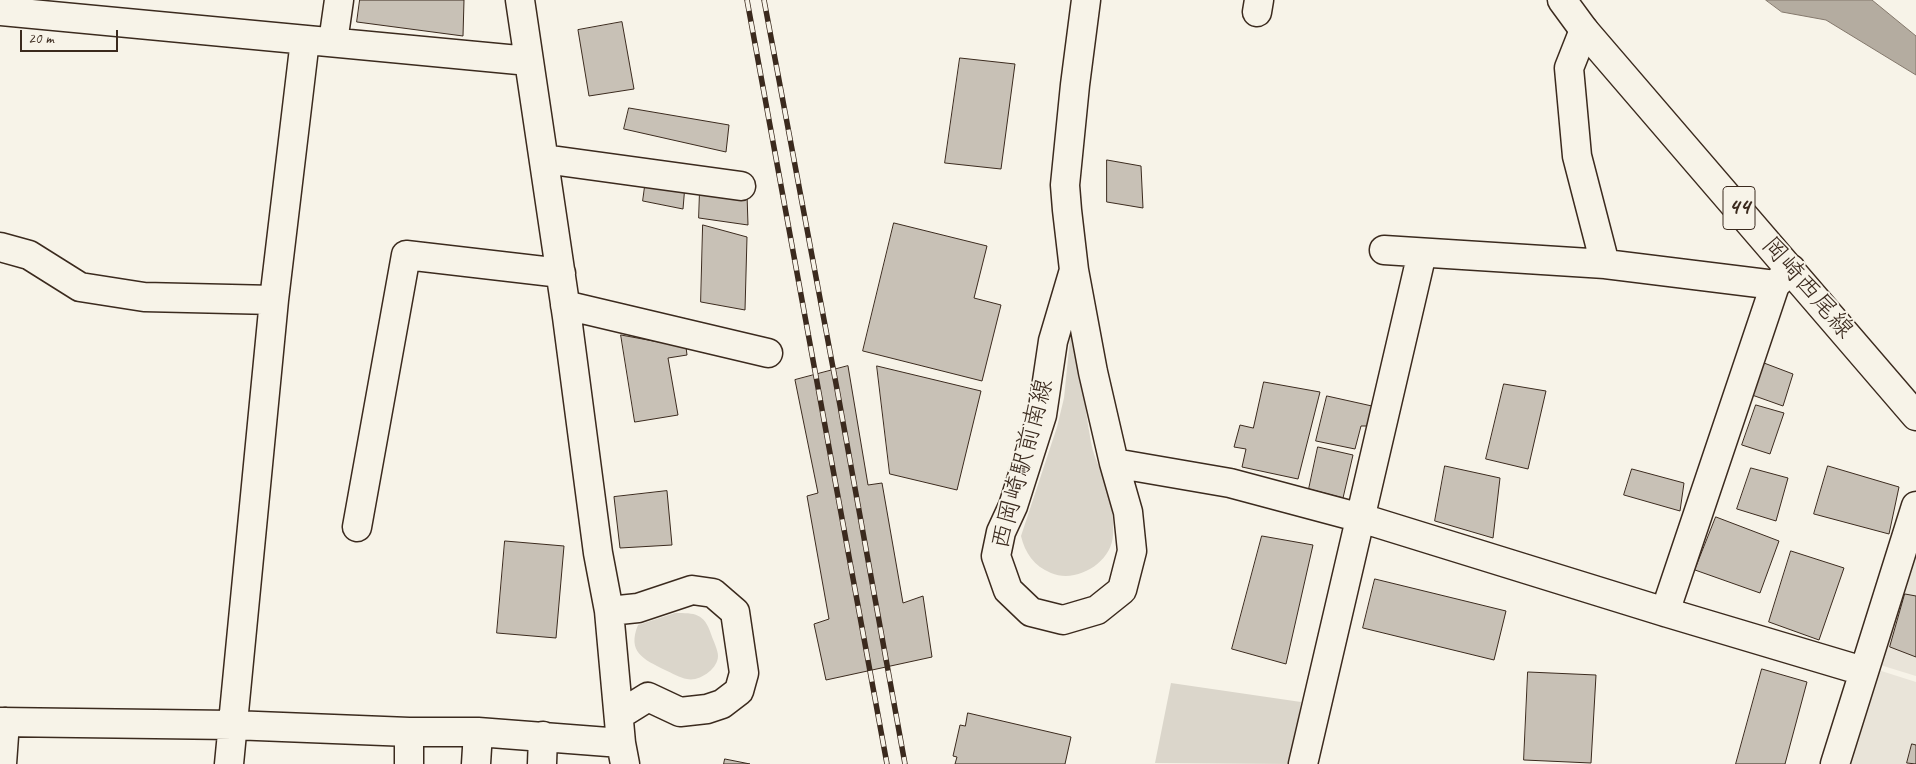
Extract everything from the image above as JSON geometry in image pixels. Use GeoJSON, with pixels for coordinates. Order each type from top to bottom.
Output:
{"type":"FeatureCollection","features":[{"type":"Feature","properties":{"kind":"street"},"geometry":{"type":"LineString","coordinates":[[333,42],[339,0]]}},
{"type":"Feature","properties":{"kind":"street"},"geometry":{"type":"LineString","coordinates":[[2,764],[2,722],[232,725],[409,732],[478,732],[543,736],[623,753],[609,611],[598,554],[561,273],[520,0]]}},
{"type":"Feature","properties":{"kind":"street","name":"西岡崎駅前南線"},"geometry":{"type":"LineString","coordinates":[[1074,270],[1053,341],[1042,415],[1013,506],[1001,532],[996,556],[1008,590],[1031,612],[1063,620],[1097,610],[1122,590],[1132,551],[1128,512],[1114,463],[1093,372],[1074,270],[1065,185],[1086,0]]}},
{"type":"Feature","properties":{"kind":"street","name":"岡崎西尾線"},"geometry":{"type":"LineString","coordinates":[[1562,0],[1584,30],[1783,277],[1916,416]]}},
{"type":"Feature","properties":{"kind":"street"},"geometry":{"type":"LineString","coordinates":[[0,11],[529,61]]}},
{"type":"Feature","properties":{"kind":"street"},"geometry":{"type":"LineString","coordinates":[[1584,30],[1569,68],[1573,117],[1577,156],[1605,264]]}},
{"type":"Feature","properties":{"kind":"street"},"geometry":{"type":"LineString","coordinates":[[229,764],[274,300],[305,40]]}},
{"type":"Feature","properties":{"kind":"street"},"geometry":{"type":"LineString","coordinates":[[544,159],[741,186]]}},
{"type":"Feature","properties":{"kind":"street"},"geometry":{"type":"LineString","coordinates":[[0,247],[29,255],[80,287],[144,297],[274,300]]}},
{"type":"Feature","properties":{"kind":"street"},"geometry":{"type":"LineString","coordinates":[[1384,250],[1783,277],[1665,612]]}},
{"type":"Feature","properties":{"kind":"street"},"geometry":{"type":"LineString","coordinates":[[1303,764],[1422,253]]}},
{"type":"Feature","properties":{"kind":"street"},"geometry":{"type":"LineString","coordinates":[[357,527],[406,255],[561,273]]}},
{"type":"Feature","properties":{"kind":"street"},"geometry":{"type":"LineString","coordinates":[[565,305],[768,352]]}},
{"type":"Feature","properties":{"kind":"street"},"geometry":{"type":"LineString","coordinates":[[1114,463],[1230,483],[1361,518],[1863,671]]}},
{"type":"Feature","properties":{"kind":"street"},"geometry":{"type":"LineString","coordinates":[[1835,764],[1916,506]]}},
{"type":"Feature","properties":{"kind":"street"},"geometry":{"type":"LineString","coordinates":[[609,611],[638,608],[692,590],[713,594],[735,612],[744,673],[739,691],[722,704],[707,709],[680,712],[648,697],[619,715]]}},
{"type":"Feature","properties":{"kind":"street"},"geometry":{"type":"LineString","coordinates":[[409,732],[409,764]]}},
{"type":"Feature","properties":{"kind":"street"},"geometry":{"type":"LineString","coordinates":[[476,764],[478,732]]}},
{"type":"Feature","properties":{"kind":"street"},"geometry":{"type":"LineString","coordinates":[[542,764],[543,736]]}},
{"type":"Feature","properties":{"kind":"shaded area"},"geometry":{"type":"Polygon","coordinates":[[[1766,0],[1872,0],[1916,36],[1916,75],[1826,20],[1782,12],[1766,0]]]}},
{"type":"Feature","properties":{"kind":"shaded area"},"geometry":{"type":"Polygon","coordinates":[[[1073,309],[1091,442],[1110,496],[1113,535],[1107,554],[1100,562],[1082,573],[1072,576],[1061,576],[1045,570],[1035,563],[1025,548],[1021,536],[1057,427],[1064,398],[1073,309]]]}},
{"type":"Feature","properties":{"kind":"shaded area"},"geometry":{"type":"Polygon","coordinates":[[[1916,535],[1916,676],[1877,664],[1916,535]]]}},
{"type":"Feature","properties":{"kind":"shaded area"},"geometry":{"type":"Polygon","coordinates":[[[675,613],[688,613],[702,618],[708,627],[716,648],[718,656],[715,666],[707,674],[697,679],[679,677],[650,662],[639,654],[634,642],[638,625],[675,613]]]}},
{"type":"Feature","properties":{"kind":"shaded area"},"geometry":{"type":"Polygon","coordinates":[[[1875,669],[1916,682],[1916,764],[1849,764],[1875,669]]]}},
{"type":"Feature","properties":{"kind":"shaded area"},"geometry":{"type":"Polygon","coordinates":[[[1171,683],[1301,702],[1291,764],[1155,763],[1171,683]]]}},
{"type":"Feature","properties":{"kind":"building"},"geometry":{"type":"Polygon","coordinates":[[[360,0],[464,0],[463,36],[357,22],[360,0]]]}},
{"type":"Feature","properties":{"kind":"building"},"geometry":{"type":"Polygon","coordinates":[[[622,22],[634,89],[589,96],[578,30],[622,22]]]}},
{"type":"Feature","properties":{"kind":"building"},"geometry":{"type":"Polygon","coordinates":[[[960,58],[1015,64],[1001,169],[945,163],[960,58]]]}},
{"type":"Feature","properties":{"kind":"building"},"geometry":{"type":"Polygon","coordinates":[[[629,108],[729,125],[726,152],[624,129],[629,108]]]}},
{"type":"Feature","properties":{"kind":"building"},"geometry":{"type":"Polygon","coordinates":[[[1107,160],[1141,166],[1143,208],[1107,202],[1107,160]]]}},
{"type":"Feature","properties":{"kind":"building"},"geometry":{"type":"Polygon","coordinates":[[[646,179],[685,185],[683,209],[643,201],[646,179]]]}},
{"type":"Feature","properties":{"kind":"building"},"geometry":{"type":"Polygon","coordinates":[[[700,189],[747,194],[748,225],[699,218],[700,189]]]}},
{"type":"Feature","properties":{"kind":"building"},"geometry":{"type":"Polygon","coordinates":[[[894,223],[987,246],[974,298],[1001,305],[982,381],[863,351],[894,223]]]}},
{"type":"Feature","properties":{"kind":"building"},"geometry":{"type":"Polygon","coordinates":[[[703,225],[747,237],[745,310],[701,302],[703,225]]]}},
{"type":"Feature","properties":{"kind":"building"},"geometry":{"type":"Polygon","coordinates":[[[621,335],[686,347],[687,355],[668,358],[678,415],[635,422],[621,335]]]}},
{"type":"Feature","properties":{"kind":"building"},"geometry":{"type":"Polygon","coordinates":[[[1764,363],[1793,374],[1783,406],[1752,395],[1764,363]]]}},
{"type":"Feature","properties":{"kind":"building"},"geometry":{"type":"Polygon","coordinates":[[[848,366],[868,485],[882,483],[903,603],[923,596],[932,657],[826,680],[814,624],[829,619],[807,496],[818,493],[795,380],[848,366]]]}},
{"type":"Feature","properties":{"kind":"building"},"geometry":{"type":"Polygon","coordinates":[[[877,366],[981,391],[957,490],[890,474],[877,366]]]}},
{"type":"Feature","properties":{"kind":"building"},"geometry":{"type":"Polygon","coordinates":[[[1264,382],[1320,392],[1298,479],[1242,467],[1246,449],[1234,447],[1240,425],[1253,428],[1264,382]]]}},
{"type":"Feature","properties":{"kind":"building"},"geometry":{"type":"Polygon","coordinates":[[[1504,384],[1546,391],[1528,469],[1486,459],[1504,384]]]}},
{"type":"Feature","properties":{"kind":"building"},"geometry":{"type":"Polygon","coordinates":[[[1327,396],[1372,406],[1368,426],[1361,426],[1355,449],[1316,441],[1327,396]]]}},
{"type":"Feature","properties":{"kind":"building"},"geometry":{"type":"Polygon","coordinates":[[[1756,405],[1784,413],[1770,454],[1742,445],[1756,405]]]}},
{"type":"Feature","properties":{"kind":"building"},"geometry":{"type":"Polygon","coordinates":[[[1318,447],[1353,455],[1343,498],[1309,489],[1318,447]]]}},
{"type":"Feature","properties":{"kind":"building"},"geometry":{"type":"Polygon","coordinates":[[[1445,466],[1500,478],[1493,538],[1435,521],[1445,466]]]}},
{"type":"Feature","properties":{"kind":"building"},"geometry":{"type":"Polygon","coordinates":[[[1828,466],[1899,487],[1889,534],[1814,514],[1828,466]]]}},
{"type":"Feature","properties":{"kind":"building"},"geometry":{"type":"Polygon","coordinates":[[[1751,468],[1788,478],[1776,521],[1737,509],[1751,468]]]}},
{"type":"Feature","properties":{"kind":"building"},"geometry":{"type":"Polygon","coordinates":[[[1632,469],[1684,483],[1680,511],[1624,495],[1632,469]]]}},
{"type":"Feature","properties":{"kind":"building"},"geometry":{"type":"Polygon","coordinates":[[[667,491],[672,545],[620,548],[614,497],[667,491]]]}},
{"type":"Feature","properties":{"kind":"building"},"geometry":{"type":"Polygon","coordinates":[[[1716,517],[1779,541],[1760,593],[1695,570],[1716,517]]]}},
{"type":"Feature","properties":{"kind":"building"},"geometry":{"type":"Polygon","coordinates":[[[1262,536],[1313,545],[1286,664],[1232,649],[1262,536]]]}},
{"type":"Feature","properties":{"kind":"building"},"geometry":{"type":"Polygon","coordinates":[[[505,541],[564,546],[556,638],[497,633],[505,541]]]}},
{"type":"Feature","properties":{"kind":"building"},"geometry":{"type":"Polygon","coordinates":[[[1791,551],[1844,568],[1819,640],[1769,622],[1791,551]]]}},
{"type":"Feature","properties":{"kind":"building"},"geometry":{"type":"Polygon","coordinates":[[[1375,579],[1506,611],[1494,660],[1363,628],[1375,579]]]}},
{"type":"Feature","properties":{"kind":"building"},"geometry":{"type":"Polygon","coordinates":[[[1905,594],[1916,596],[1916,657],[1890,647],[1905,594]]]}},
{"type":"Feature","properties":{"kind":"building"},"geometry":{"type":"Polygon","coordinates":[[[1762,669],[1807,682],[1785,764],[1736,764],[1762,669]]]}},
{"type":"Feature","properties":{"kind":"building"},"geometry":{"type":"Polygon","coordinates":[[[1528,672],[1596,675],[1591,763],[1524,760],[1528,672]]]}},
{"type":"Feature","properties":{"kind":"building"},"geometry":{"type":"Polygon","coordinates":[[[968,713],[1071,737],[1065,764],[955,764],[957,757],[953,756],[960,725],[965,726],[968,713]]]}},
{"type":"Feature","properties":{"kind":"building"},"geometry":{"type":"Polygon","coordinates":[[[1912,744],[1916,745],[1916,764],[1907,763],[1912,744]]]}},
{"type":"Feature","properties":{"kind":"building"},"geometry":{"type":"Polygon","coordinates":[[[725,759],[750,764],[724,764],[725,759]]]}},
{"type":"Feature","properties":{"kind":"railway"},"geometry":{"type":"LineString","coordinates":[[747,0],[887,764]]}},
{"type":"Feature","properties":{"kind":"railway"},"geometry":{"type":"LineString","coordinates":[[764,0],[905,764]]}}]}
